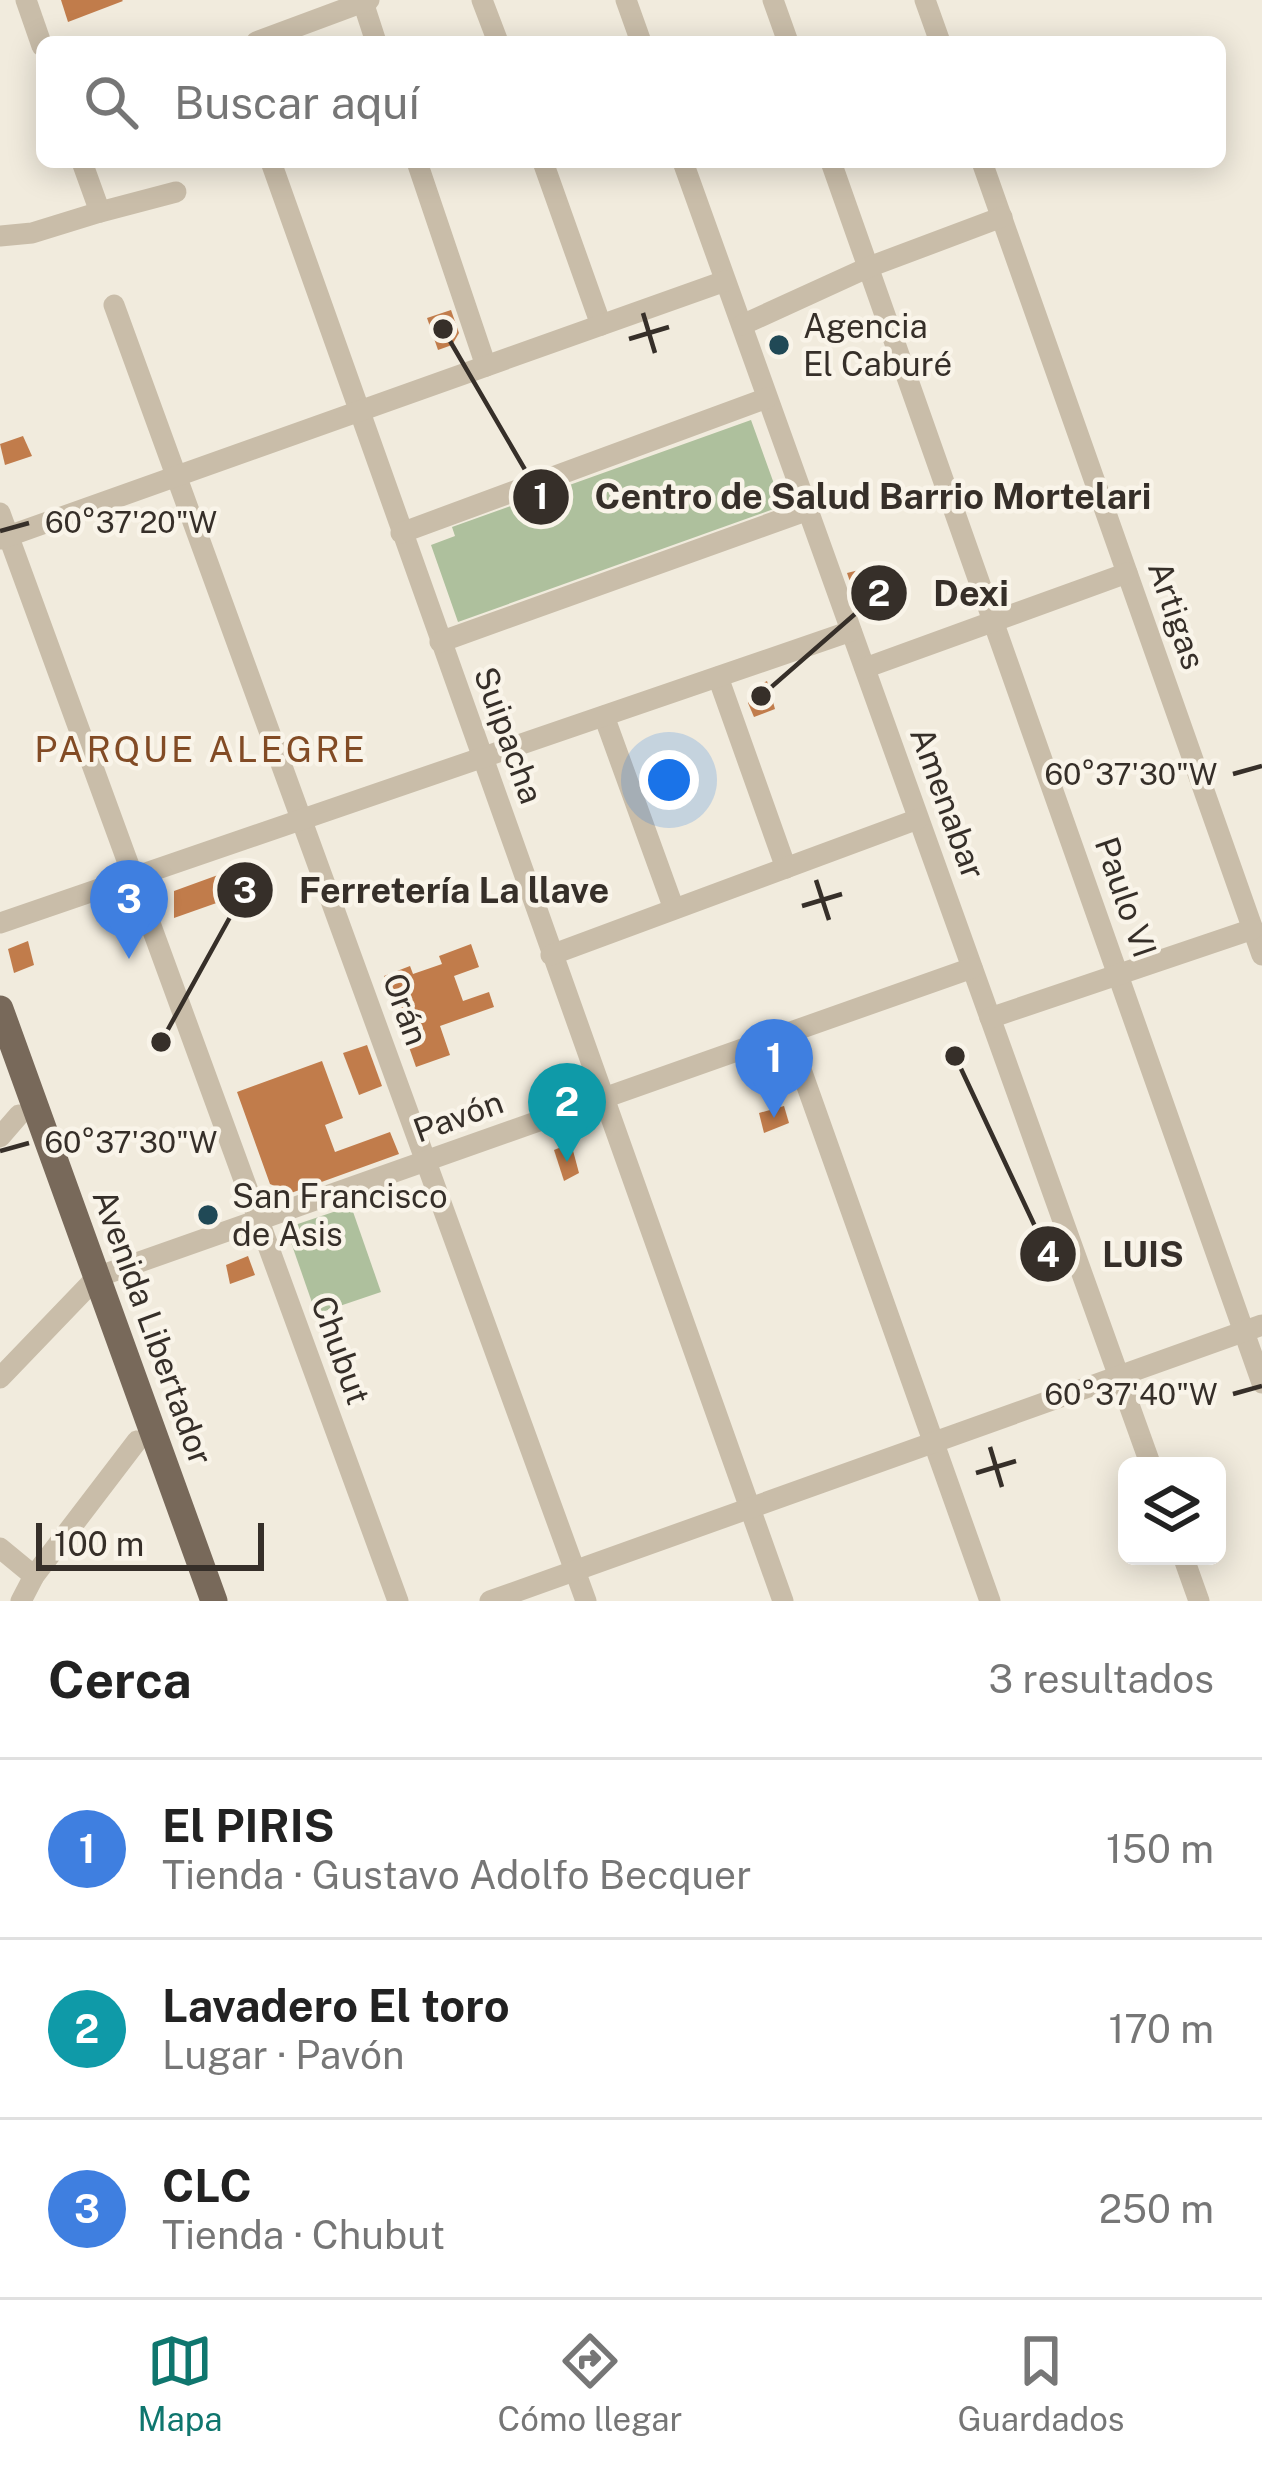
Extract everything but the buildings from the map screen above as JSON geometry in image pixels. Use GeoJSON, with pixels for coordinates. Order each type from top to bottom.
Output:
{"type":"FeatureCollection","features":[{"type":"Feature","properties":{"kind":"main road","name":"Avenida Libertador"},"geometry":{"type":"LineString","coordinates":[[0,1009],[137,1441],[195,1601]]}},
{"type":"Feature","properties":{"kind":"main road","name":"Avenida Libertador"},"geometry":{"type":"LineString","coordinates":[[0,1063],[214,1601]]}},
{"type":"Feature","properties":{"kind":"street"},"geometry":{"type":"LineString","coordinates":[[26,0],[39,36]]}},
{"type":"Feature","properties":{"kind":"street"},"geometry":{"type":"LineString","coordinates":[[482,0],[496,36]]}},
{"type":"Feature","properties":{"kind":"street"},"geometry":{"type":"LineString","coordinates":[[626,0],[639,36]]}},
{"type":"Feature","properties":{"kind":"street"},"geometry":{"type":"LineString","coordinates":[[773,0],[786,36]]}},
{"type":"Feature","properties":{"kind":"street"},"geometry":{"type":"LineString","coordinates":[[925,0],[938,36]]}},
{"type":"Feature","properties":{"kind":"street"},"geometry":{"type":"LineString","coordinates":[[272,36],[366,1],[375,36]]}},
{"type":"Feature","properties":{"kind":"street"},"geometry":{"type":"LineString","coordinates":[[84,168],[100,212]]}},
{"type":"Feature","properties":{"kind":"street","name":"Suipacha"},"geometry":{"type":"LineString","coordinates":[[273,168],[782,1601]]}},
{"type":"Feature","properties":{"kind":"street"},"geometry":{"type":"LineString","coordinates":[[419,168],[486,366]]}},
{"type":"Feature","properties":{"kind":"street"},"geometry":{"type":"LineString","coordinates":[[545,168],[602,325]]}},
{"type":"Feature","properties":{"kind":"street","name":"Amenabar"},"geometry":{"type":"LineString","coordinates":[[685,168],[1148,1457]]}},
{"type":"Feature","properties":{"kind":"street","name":"Paulo VI"},"geometry":{"type":"LineString","coordinates":[[833,168],[1118,975],[1253,1328],[1262,1383]]}},
{"type":"Feature","properties":{"kind":"street","name":"Artigas"},"geometry":{"type":"LineString","coordinates":[[984,168],[1262,955]]}},
{"type":"Feature","properties":{"kind":"street"},"geometry":{"type":"LineString","coordinates":[[0,236],[32,233],[176,192]]}},
{"type":"Feature","properties":{"kind":"street"},"geometry":{"type":"LineString","coordinates":[[742,325],[868,267],[1001,217]]}},
{"type":"Feature","properties":{"kind":"street"},"geometry":{"type":"LineString","coordinates":[[4,537],[725,281]]}},
{"type":"Feature","properties":{"kind":"street","name":"Orán"},"geometry":{"type":"LineString","coordinates":[[114,305],[586,1601]]}},
{"type":"Feature","properties":{"kind":"street"},"geometry":{"type":"LineString","coordinates":[[401,533],[767,398]]}},
{"type":"Feature","properties":{"kind":"street"},"geometry":{"type":"LineString","coordinates":[[440,642],[808,511]]}},
{"type":"Feature","properties":{"kind":"street","name":"Chubut"},"geometry":{"type":"LineString","coordinates":[[0,513],[4,537],[398,1601]]}},
{"type":"Feature","properties":{"kind":"street"},"geometry":{"type":"LineString","coordinates":[[865,668],[1127,573]]}},
{"type":"Feature","properties":{"kind":"street"},"geometry":{"type":"LineString","coordinates":[[0,923],[851,631]]}},
{"type":"Feature","properties":{"kind":"street"},"geometry":{"type":"LineString","coordinates":[[718,677],[785,868]]}},
{"type":"Feature","properties":{"kind":"street"},"geometry":{"type":"LineString","coordinates":[[604,716],[674,909]]}},
{"type":"Feature","properties":{"kind":"street"},"geometry":{"type":"LineString","coordinates":[[551,955],[918,819]]}},
{"type":"Feature","properties":{"kind":"street"},"geometry":{"type":"LineString","coordinates":[[990,1018],[1253,929]]}},
{"type":"Feature","properties":{"kind":"street","name":"Pavón"},"geometry":{"type":"LineString","coordinates":[[0,1378],[90,1283],[972,968]]}},
{"type":"Feature","properties":{"kind":"street"},"geometry":{"type":"LineString","coordinates":[[788,1033],[990,1601]]}},
{"type":"Feature","properties":{"kind":"street"},"geometry":{"type":"LineString","coordinates":[[0,1137],[19,1115]]}},
{"type":"Feature","properties":{"kind":"street"},"geometry":{"type":"LineString","coordinates":[[490,1601],[1253,1328]]}},
{"type":"Feature","properties":{"kind":"street"},"geometry":{"type":"LineString","coordinates":[[21,1601],[34,1576],[137,1441]]}},
{"type":"Feature","properties":{"kind":"street"},"geometry":{"type":"LineString","coordinates":[[0,1548],[34,1576]]}},
{"type":"Feature","properties":{"kind":"street"},"geometry":{"type":"LineString","coordinates":[[1186,1565],[1199,1601]]}},
{"type":"Feature","properties":{"kind":"green space"},"geometry":{"type":"Polygon","coordinates":[[[751,420],[782,506],[458,622],[431,545],[455,536],[452,527],[751,420]]]}},
{"type":"Feature","properties":{"kind":"green space"},"geometry":{"type":"Polygon","coordinates":[[[351,1206],[381,1292],[316,1314],[286,1228],[351,1206]]]}},
{"type":"Feature","properties":{"kind":"place","name":"Centro de Salud Barrio Mortelari"},"geometry":{"type":"Point","coordinates":[443,329]}},
{"type":"Feature","properties":{"kind":"place","name":"Agencia El Caburé"},"geometry":{"type":"Point","coordinates":[779,345]}},
{"type":"Feature","properties":{"kind":"place","name":"Dexi"},"geometry":{"type":"Point","coordinates":[761,696]}},
{"type":"Feature","properties":{"kind":"place","name":"CLC"},"geometry":{"type":"Point","coordinates":[129,959]}},
{"type":"Feature","properties":{"kind":"place","name":"Ferretería La llave"},"geometry":{"type":"Point","coordinates":[161,1042]}},
{"type":"Feature","properties":{"kind":"place","name":"LUIS"},"geometry":{"type":"Point","coordinates":[955,1056]}},
{"type":"Feature","properties":{"kind":"place","name":"El PIRIS"},"geometry":{"type":"Point","coordinates":[774,1118]}},
{"type":"Feature","properties":{"kind":"place","name":"Lavadero El toro"},"geometry":{"type":"Point","coordinates":[567,1162]}},
{"type":"Feature","properties":{"kind":"place","name":"San Francisco de Asis"},"geometry":{"type":"Point","coordinates":[208,1215]}},
{"type":"Feature","properties":{"kind":"district","name":"PARQUE ALEGRE"},"geometry":{"type":"Point","coordinates":[201,749]}}]}
